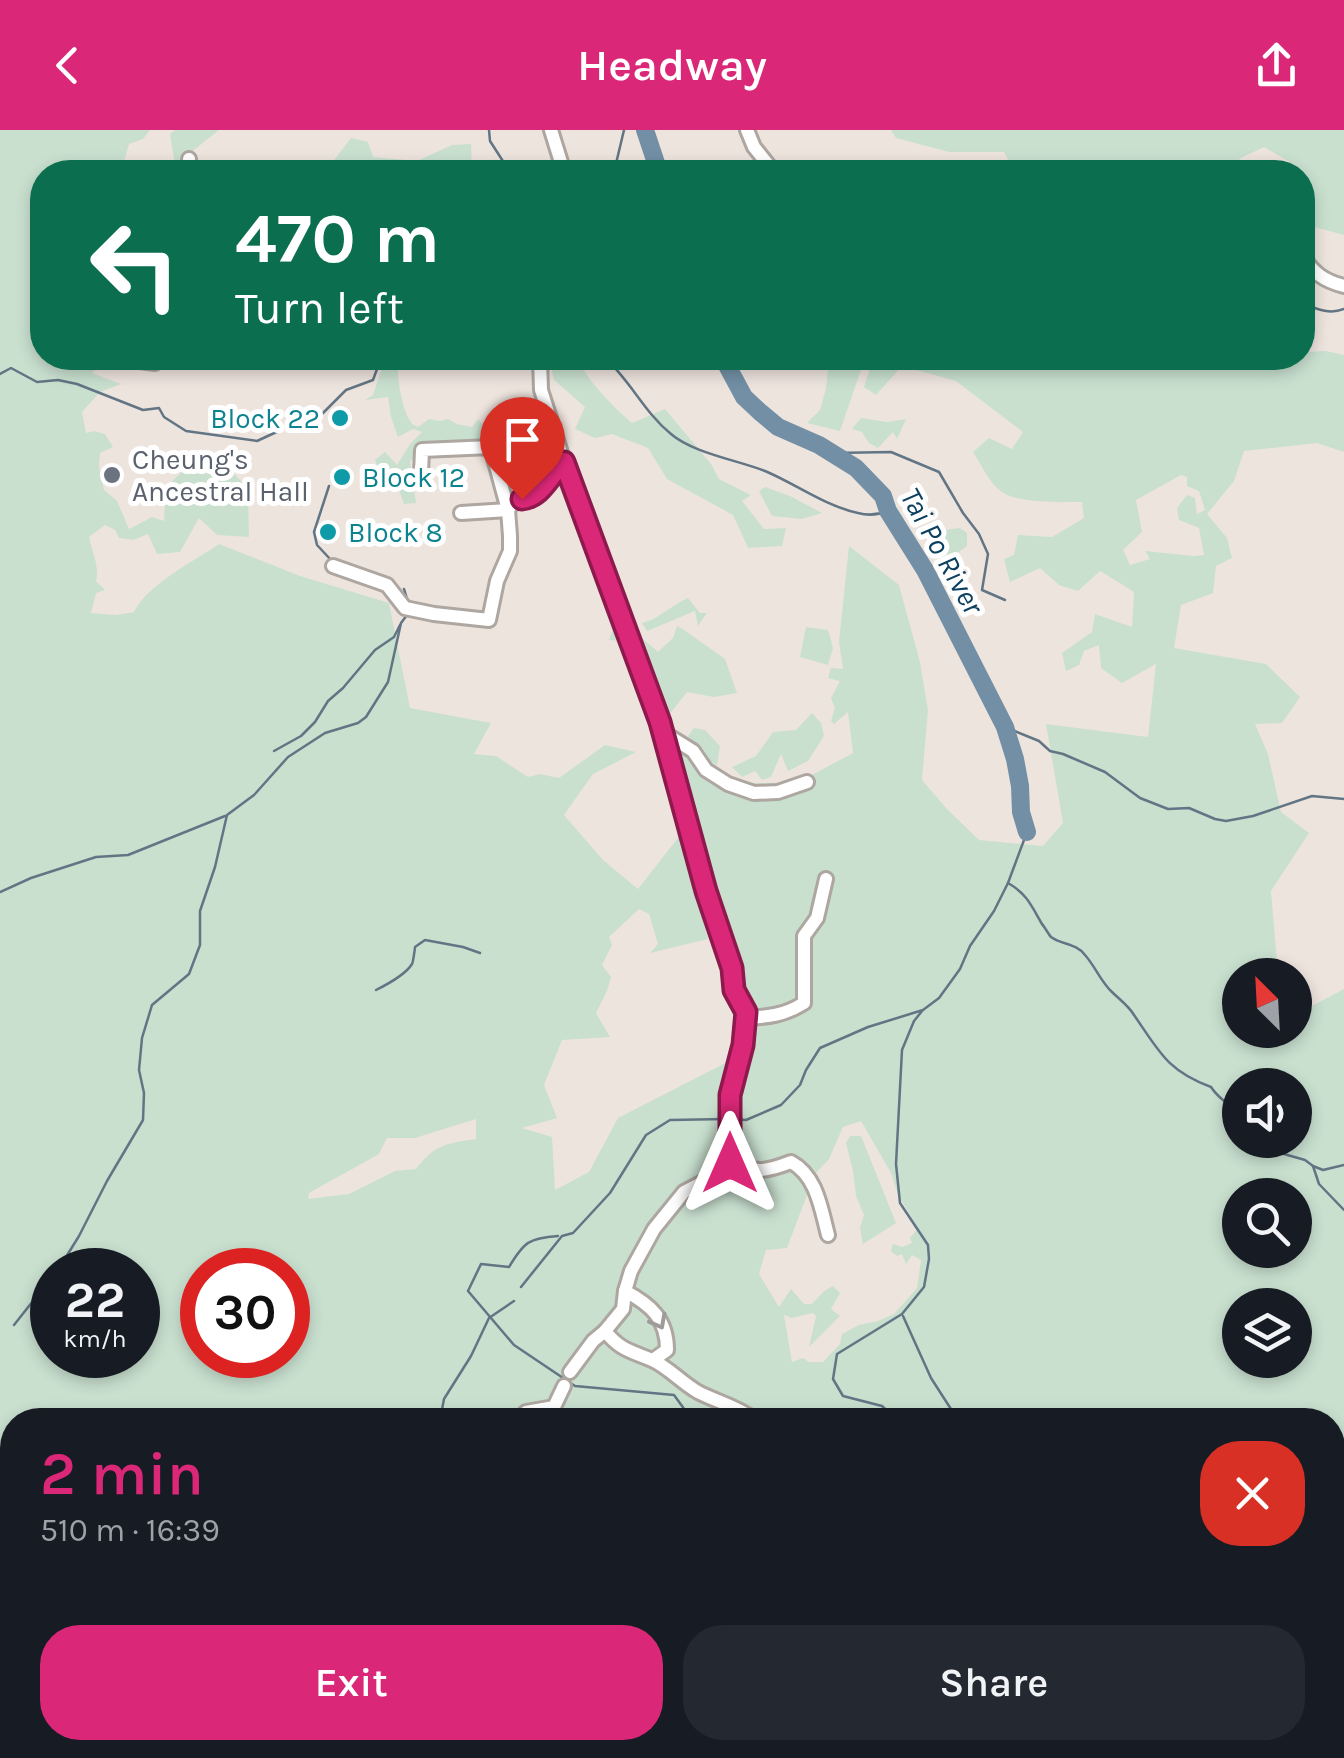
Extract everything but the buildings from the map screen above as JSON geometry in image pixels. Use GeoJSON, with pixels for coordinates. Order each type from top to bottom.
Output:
{"type":"FeatureCollection","features":[{"type":"Feature","properties":{"kind":"street"},"geometry":{"type":"LineString","coordinates":[[551,130],[560,160]]}},
{"type":"Feature","properties":{"kind":"street"},"geometry":{"type":"LineString","coordinates":[[748,130],[764,160]]}},
{"type":"Feature","properties":{"kind":"street"},"geometry":{"type":"LineString","coordinates":[[1315,272],[1344,286]]}},
{"type":"Feature","properties":{"kind":"street"},"geometry":{"type":"LineString","coordinates":[[540,370],[541,390],[564,462],[664,733],[706,891],[732,968],[734,990],[746,1012],[743,1045],[730,1095],[730,1163],[722,1172],[684,1192],[654,1229],[632,1270],[623,1309],[592,1341],[567,1378],[554,1407],[548,1408]]}},
{"type":"Feature","properties":{"kind":"street"},"geometry":{"type":"LineString","coordinates":[[333,566],[387,585],[411,608],[490,620],[497,581],[510,552],[508,510],[491,448],[422,450],[421,474]]}},
{"type":"Feature","properties":{"kind":"street"},"geometry":{"type":"LineString","coordinates":[[508,510],[513,502],[540,493],[564,462]]}},
{"type":"Feature","properties":{"kind":"street"},"geometry":{"type":"LineString","coordinates":[[462,513],[508,510]]}},
{"type":"Feature","properties":{"kind":"street"},"geometry":{"type":"LineString","coordinates":[[664,733],[693,751],[706,770],[728,784],[754,792],[778,792],[807,782]]}},
{"type":"Feature","properties":{"kind":"street"},"geometry":{"type":"LineString","coordinates":[[746,1018],[790,1012],[804,1003],[804,936],[817,918],[826,879]]}},
{"type":"Feature","properties":{"kind":"street"},"geometry":{"type":"LineString","coordinates":[[730,1163],[754,1172],[792,1162],[802,1168],[814,1186],[828,1235]]}},
{"type":"Feature","properties":{"kind":"street"},"geometry":{"type":"LineString","coordinates":[[625,1291],[652,1308],[664,1326],[666,1350],[653,1360]]}},
{"type":"Feature","properties":{"kind":"street"},"geometry":{"type":"LineString","coordinates":[[605,1331],[614,1342],[653,1360],[692,1389],[738,1408]]}},
{"type":"Feature","properties":{"kind":"green space"},"geometry":{"type":"Polygon","coordinates":[[[0,130],[150,130],[143,139],[129,144],[124,160],[30,160],[30,370],[95,370],[92,373],[121,384],[100,392],[82,412],[86,433],[105,434],[113,447],[100,453],[99,467],[104,490],[117,501],[129,529],[152,517],[164,521],[165,502],[179,501],[171,482],[186,468],[201,470],[219,459],[248,488],[249,537],[217,535],[199,518],[180,552],[157,554],[148,534],[133,540],[119,538],[115,530],[105,525],[89,537],[96,581],[105,590],[96,593],[91,613],[134,612],[160,583],[219,544],[300,576],[389,603],[410,708],[491,723],[474,754],[496,756],[528,777],[540,774],[559,778],[605,745],[636,752],[593,774],[564,815],[603,860],[638,889],[688,825],[682,771],[668,769],[662,750],[691,756],[691,763],[723,782],[795,784],[853,753],[848,712],[834,724],[831,721],[835,708],[831,698],[840,681],[828,678],[831,668],[843,669],[839,642],[849,546],[899,585],[920,662],[928,710],[922,780],[979,840],[1043,846],[1063,823],[1046,724],[1148,737],[1156,664],[1122,683],[1101,668],[1099,645],[1084,651],[1079,665],[1066,671],[1062,653],[1092,632],[1095,614],[1132,627],[1134,592],[1100,571],[1078,591],[1059,585],[1040,568],[1010,582],[1004,559],[1014,555],[1018,535],[1052,537],[1084,518],[1082,502],[1030,500],[1002,492],[973,452],[989,438],[1012,449],[1023,432],[956,381],[916,370],[1315,370],[1315,351],[1344,355],[1344,452],[1317,443],[1244,451],[1234,481],[1207,514],[1227,538],[1232,558],[1216,566],[1213,593],[1181,605],[1174,648],[1266,664],[1300,697],[1282,723],[1255,724],[1268,754],[1281,812],[1309,833],[1271,891],[1277,958],[1222,958],[1222,1048],[1312,1048],[1312,1006],[1344,989],[1344,1408],[0,1408],[0,130]],[[1181,475],[1136,500],[1142,532],[1123,550],[1130,565],[1150,559],[1145,551],[1204,555],[1199,528],[1179,520],[1177,508],[1187,495],[1195,498],[1197,514],[1205,510],[1199,491],[1187,486],[1187,477],[1181,475]],[[708,867],[690,873],[708,939],[650,953],[658,944],[649,914],[639,909],[609,937],[612,945],[602,965],[611,977],[596,1013],[610,1037],[562,1040],[544,1085],[557,1118],[522,1128],[552,1137],[555,1190],[589,1172],[618,1118],[739,1056],[743,1016],[716,928],[708,867]],[[476,1119],[415,1138],[387,1138],[379,1154],[309,1193],[308,1199],[349,1194],[395,1171],[416,1169],[442,1146],[476,1139],[476,1119]],[[861,1121],[843,1127],[829,1159],[815,1174],[787,1248],[766,1250],[759,1274],[779,1307],[791,1289],[804,1304],[812,1304],[833,1286],[840,1293],[831,1309],[840,1316],[809,1347],[816,1316],[784,1315],[792,1362],[803,1358],[823,1362],[840,1344],[842,1334],[894,1314],[917,1288],[921,1260],[912,1255],[906,1264],[902,1254],[897,1256],[891,1251],[893,1244],[902,1247],[912,1243],[910,1238],[918,1228],[898,1195],[891,1173],[861,1121]]]}},
{"type":"Feature","properties":{"kind":"green space"},"geometry":{"type":"Polygon","coordinates":[[[175,130],[219,130],[181,160],[174,160],[170,134],[175,130]]]}},
{"type":"Feature","properties":{"kind":"green space"},"geometry":{"type":"Polygon","coordinates":[[[891,130],[1344,130],[1344,235],[1315,227],[1315,160],[1286,160],[1264,147],[1240,160],[1008,160],[1004,152],[949,152],[896,138],[891,130]]]}},
{"type":"Feature","properties":{"kind":"green space"},"geometry":{"type":"Polygon","coordinates":[[[351,138],[368,142],[373,157],[406,160],[334,160],[351,138]]]}},
{"type":"Feature","properties":{"kind":"green space"},"geometry":{"type":"Polygon","coordinates":[[[471,144],[472,160],[419,160],[452,145],[471,144]]]}},
{"type":"Feature","properties":{"kind":"green space"},"geometry":{"type":"Polygon","coordinates":[[[381,370],[398,370],[400,391],[412,424],[418,427],[429,419],[448,419],[472,427],[478,419],[498,441],[504,440],[501,449],[507,461],[502,465],[493,444],[470,439],[423,446],[410,462],[416,503],[404,504],[399,490],[384,468],[378,470],[375,460],[385,452],[397,465],[422,432],[413,429],[398,437],[388,397],[365,400],[373,395],[381,370]]]}},
{"type":"Feature","properties":{"kind":"green space"},"geometry":{"type":"Polygon","coordinates":[[[552,370],[584,370],[632,423],[665,409],[719,479],[751,495],[742,501],[764,529],[786,528],[782,546],[748,548],[733,515],[667,479],[648,448],[612,434],[595,438],[575,429],[585,407],[554,380],[552,370]]]}},
{"type":"Feature","properties":{"kind":"green space"},"geometry":{"type":"Polygon","coordinates":[[[828,370],[861,370],[840,431],[807,423],[820,410],[828,370]]]}},
{"type":"Feature","properties":{"kind":"green space"},"geometry":{"type":"Polygon","coordinates":[[[869,370],[898,370],[876,395],[864,387],[869,370]]]}},
{"type":"Feature","properties":{"kind":"green space"},"geometry":{"type":"Polygon","coordinates":[[[861,418],[887,422],[906,419],[897,439],[893,432],[878,448],[862,432],[852,429],[861,418]]]}},
{"type":"Feature","properties":{"kind":"green space"},"geometry":{"type":"Polygon","coordinates":[[[765,487],[822,513],[802,519],[772,516],[759,491],[765,487]]]}},
{"type":"Feature","properties":{"kind":"green space"},"geometry":{"type":"Polygon","coordinates":[[[960,528],[967,533],[967,546],[953,556],[935,550],[943,530],[960,528]]]}},
{"type":"Feature","properties":{"kind":"green space"},"geometry":{"type":"Polygon","coordinates":[[[688,598],[700,613],[707,613],[698,626],[695,611],[647,631],[642,623],[688,598]]]}},
{"type":"Feature","properties":{"kind":"green space"},"geometry":{"type":"Polygon","coordinates":[[[628,617],[642,638],[658,652],[673,638],[677,626],[684,630],[725,659],[737,693],[714,697],[687,692],[665,720],[632,657],[623,655],[623,641],[609,640],[616,620],[628,617]]]}},
{"type":"Feature","properties":{"kind":"green space"},"geometry":{"type":"Polygon","coordinates":[[[806,627],[828,630],[833,648],[828,665],[800,657],[806,627]]]}},
{"type":"Feature","properties":{"kind":"green space"},"geometry":{"type":"Polygon","coordinates":[[[812,713],[821,723],[824,736],[808,761],[788,771],[781,754],[771,777],[762,780],[755,771],[742,777],[732,767],[756,756],[773,732],[796,730],[812,713]]]}},
{"type":"Feature","properties":{"kind":"green space"},"geometry":{"type":"Polygon","coordinates":[[[694,728],[705,730],[720,746],[717,765],[705,760],[688,736],[694,728]]]}},
{"type":"Feature","properties":{"kind":"green space"},"geometry":{"type":"Polygon","coordinates":[[[850,1136],[861,1136],[896,1223],[863,1244],[860,1228],[864,1215],[856,1196],[846,1143],[850,1136]]]}},
{"type":"Feature","properties":{"kind":"waterway"},"geometry":{"type":"LineString","coordinates":[[489,130],[490,141],[502,160]]}},
{"type":"Feature","properties":{"kind":"waterway"},"geometry":{"type":"LineString","coordinates":[[617,160],[624,130]]}},
{"type":"Feature","properties":{"kind":"waterway","name":"Tai Po River"},"geometry":{"type":"LineString","coordinates":[[645,130],[655,160]]}},
{"type":"Feature","properties":{"kind":"waterway"},"geometry":{"type":"LineString","coordinates":[[1315,308],[1344,309]]}},
{"type":"Feature","properties":{"kind":"waterway"},"geometry":{"type":"LineString","coordinates":[[0,374],[11,368],[37,382],[58,380],[77,384],[143,410],[159,408],[164,417],[186,431],[257,441],[296,423],[317,419],[346,390],[373,380],[377,370]]}},
{"type":"Feature","properties":{"kind":"waterway"},"geometry":{"type":"LineString","coordinates":[[616,370],[653,416],[680,441],[765,471],[846,510],[870,515],[888,511]]}},
{"type":"Feature","properties":{"kind":"waterway","name":"Tai Po River"},"geometry":{"type":"LineString","coordinates":[[729,370],[744,397],[778,427],[819,445],[856,468],[883,496],[1005,727],[1015,759],[1027,832]]}},
{"type":"Feature","properties":{"kind":"waterway"},"geometry":{"type":"LineString","coordinates":[[834,453],[891,452],[939,472],[988,554],[982,590],[1005,600]]}},
{"type":"Feature","properties":{"kind":"waterway"},"geometry":{"type":"LineString","coordinates":[[329,486],[314,532],[317,545],[331,560]]}},
{"type":"Feature","properties":{"kind":"waterway"},"geometry":{"type":"LineString","coordinates":[[404,589],[408,602]]}},
{"type":"Feature","properties":{"kind":"waterway"},"geometry":{"type":"LineString","coordinates":[[72,1248],[143,1120],[144,1093],[139,1070],[142,1038],[152,1005],[189,974],[200,945],[200,911],[227,815],[254,795],[288,757],[325,733],[366,717],[388,682],[401,623],[407,615]]}},
{"type":"Feature","properties":{"kind":"waterway"},"geometry":{"type":"LineString","coordinates":[[274,751],[301,736],[375,650],[394,637],[400,625]]}},
{"type":"Feature","properties":{"kind":"waterway"},"geometry":{"type":"LineString","coordinates":[[1005,727],[1039,741],[1050,751],[1105,772],[1140,798],[1168,809],[1189,808],[1215,819],[1253,816],[1312,796],[1344,799]]}},
{"type":"Feature","properties":{"kind":"waterway"},"geometry":{"type":"LineString","coordinates":[[0,892],[96,857],[128,855],[225,816]]}},
{"type":"Feature","properties":{"kind":"waterway"},"geometry":{"type":"LineString","coordinates":[[734,1119],[746,1120],[781,1105],[800,1085],[820,1048],[868,1027],[923,1010],[939,998],[994,911],[1027,832]]}},
{"type":"Feature","properties":{"kind":"waterway"},"geometry":{"type":"LineString","coordinates":[[1008,883],[1028,900],[1051,937],[1085,955],[1165,1058],[1184,1074],[1211,1087],[1222,1100]]}},
{"type":"Feature","properties":{"kind":"waterway"},"geometry":{"type":"LineString","coordinates":[[376,990],[409,968],[415,947],[425,940],[480,953]]}},
{"type":"Feature","properties":{"kind":"waterway"},"geometry":{"type":"LineString","coordinates":[[884,1408],[843,1396],[833,1379],[837,1354],[902,1314],[924,1287],[928,1245],[900,1203],[896,1164],[902,1050],[922,1011]]}},
{"type":"Feature","properties":{"kind":"waterway"},"geometry":{"type":"LineString","coordinates":[[521,1287],[562,1236],[573,1233],[610,1193],[646,1135],[670,1120],[726,1119]]}},
{"type":"Feature","properties":{"kind":"waterway"},"geometry":{"type":"LineString","coordinates":[[1298,1158],[1313,1166],[1319,1184],[1344,1210]]}},
{"type":"Feature","properties":{"kind":"waterway"},"geometry":{"type":"LineString","coordinates":[[1313,1166],[1323,1170],[1344,1165]]}},
{"type":"Feature","properties":{"kind":"waterway"},"geometry":{"type":"LineString","coordinates":[[558,1236],[528,1243],[509,1267],[481,1264],[468,1291],[514,1345],[575,1386],[674,1395],[683,1408]]}},
{"type":"Feature","properties":{"kind":"waterway"},"geometry":{"type":"LineString","coordinates":[[442,1408],[489,1318],[514,1301]]}},
{"type":"Feature","properties":{"kind":"waterway"},"geometry":{"type":"LineString","coordinates":[[14,1325],[30,1305]]}},
{"type":"Feature","properties":{"kind":"waterway"},"geometry":{"type":"LineString","coordinates":[[903,1316],[931,1378],[950,1408]]}},
{"type":"Feature","properties":{"kind":"place","name":"Block 22"},"geometry":{"type":"Point","coordinates":[340,418]}},
{"type":"Feature","properties":{"kind":"place","name":"Cheung's Ancestral Hall"},"geometry":{"type":"Point","coordinates":[112,475]}},
{"type":"Feature","properties":{"kind":"place","name":"Block 12"},"geometry":{"type":"Point","coordinates":[342,477]}},
{"type":"Feature","properties":{"kind":"place","name":"Block 8"},"geometry":{"type":"Point","coordinates":[328,532]}},
{"type":"Feature","properties":{"kind":"route"},"geometry":{"type":"LineString","coordinates":[[522,499],[540,493],[564,462],[664,733],[706,891],[732,968],[734,990],[746,1012],[743,1045],[730,1095],[730,1163]]}}]}
